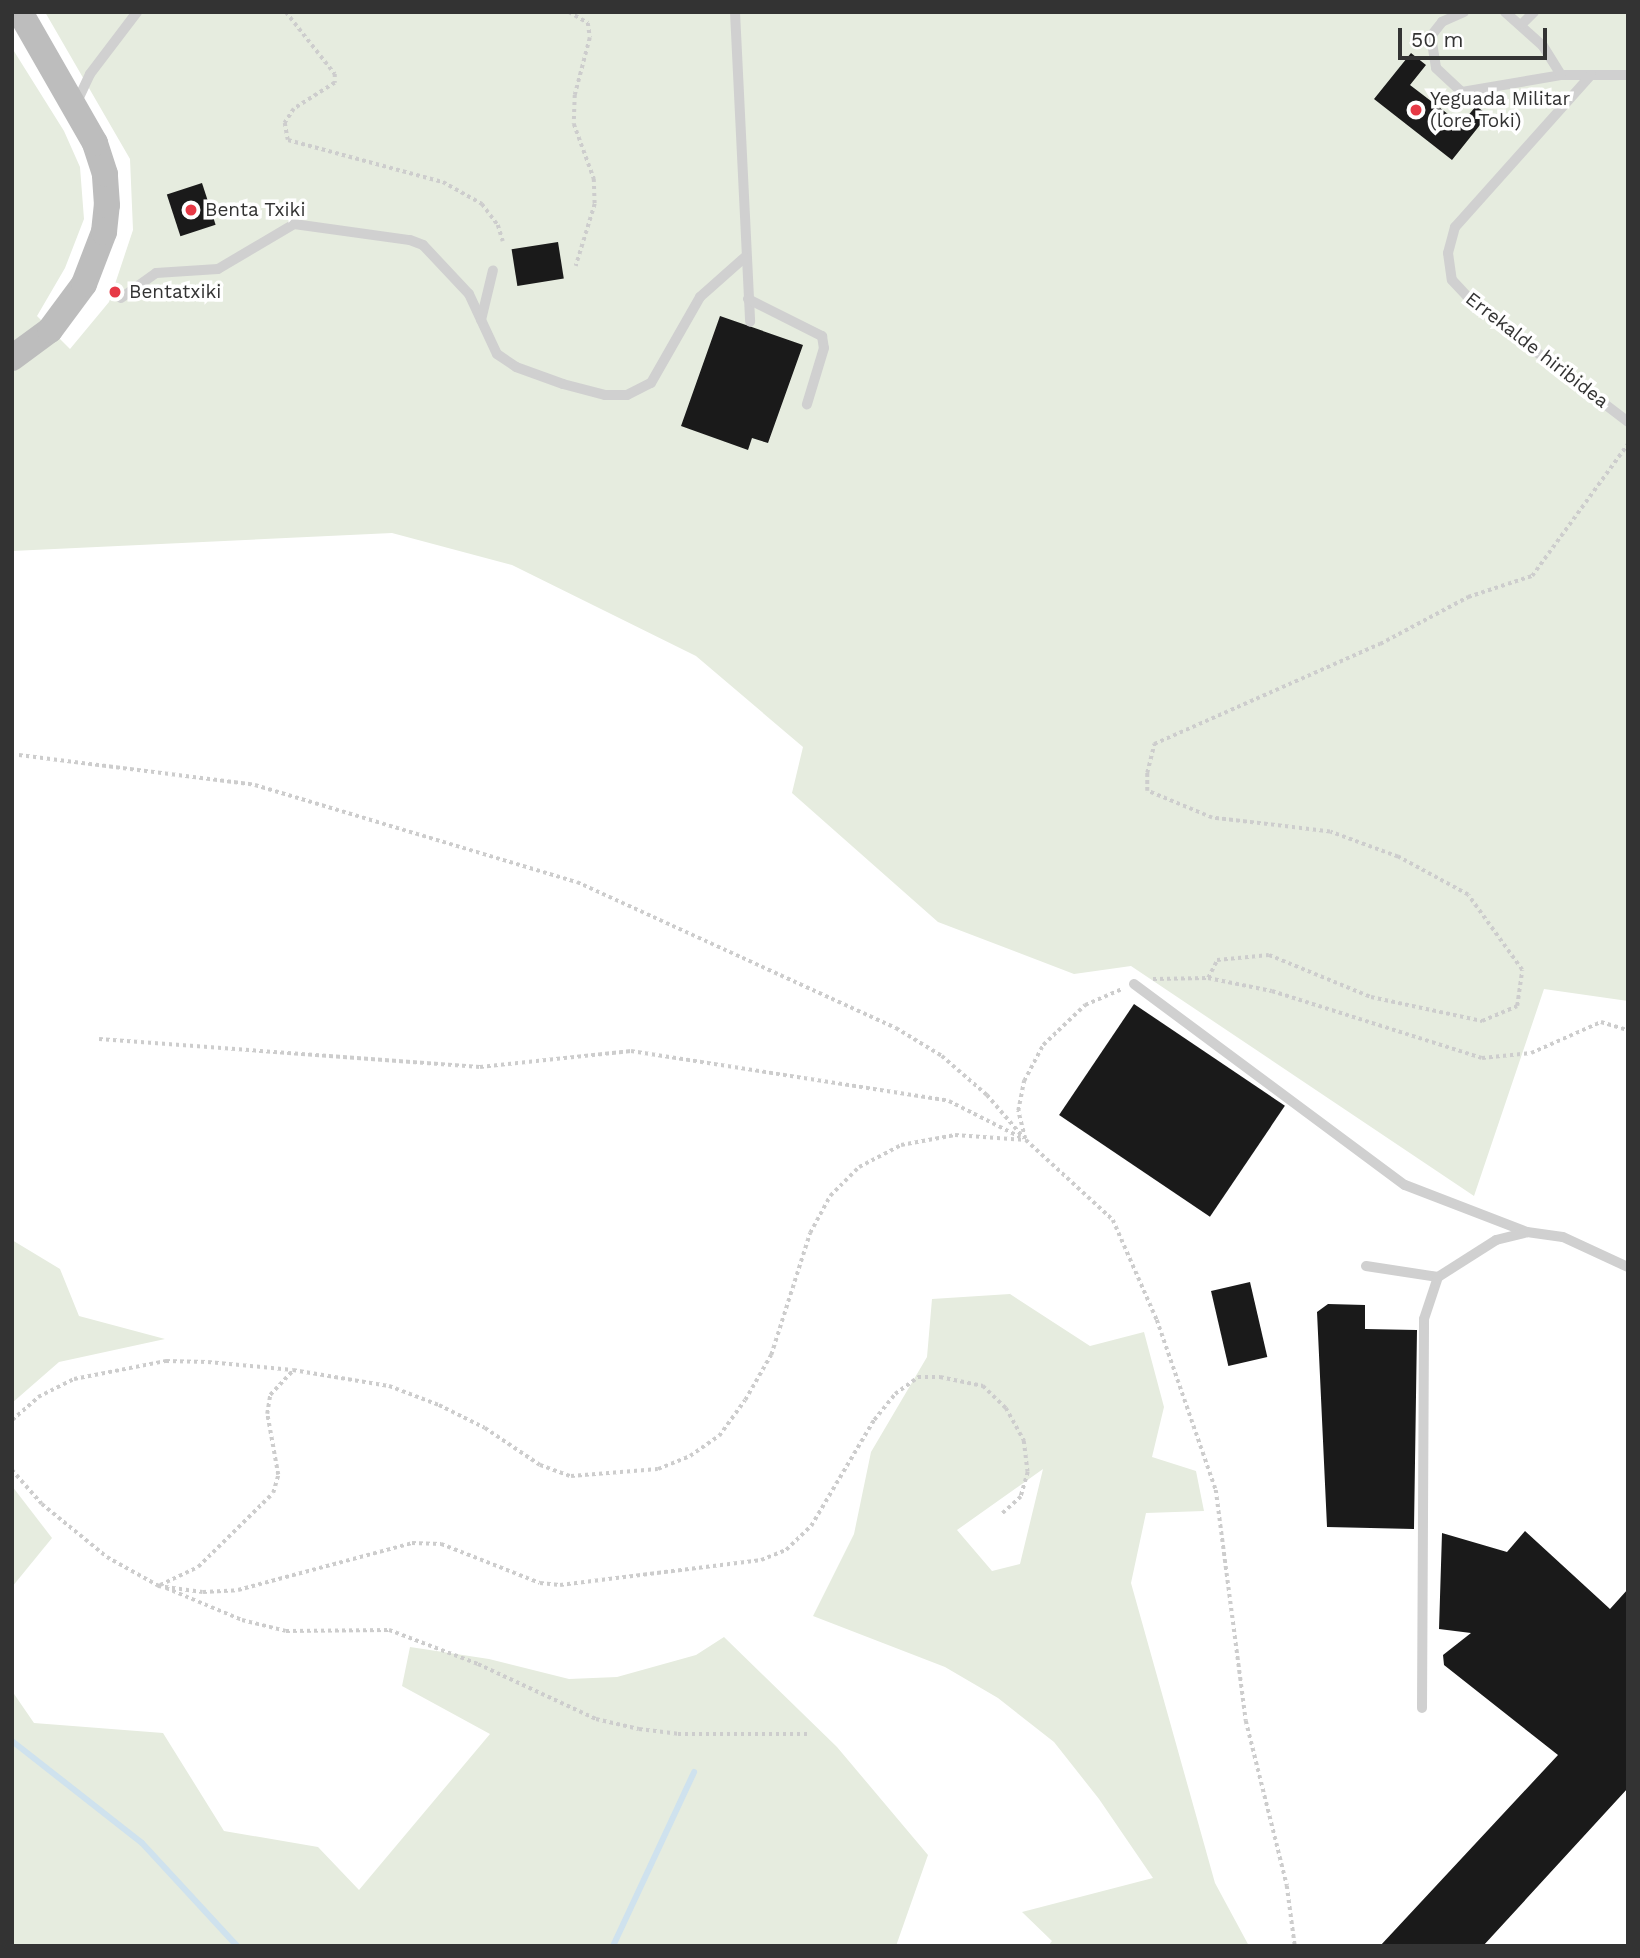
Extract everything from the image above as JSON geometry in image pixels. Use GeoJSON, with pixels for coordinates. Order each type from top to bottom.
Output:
{"type":"FeatureCollection","features":[{"type":"Feature","properties":{"kind":"main road"},"geometry":{"type":"LineString","coordinates":[[12,358],[50,330],[70,307],[84,284],[104,232],[105,174],[76,105],[20,12]]}},
{"type":"Feature","properties":{"kind":"lane"},"geometry":{"type":"LineString","coordinates":[[76,105],[90,74],[137,12]]}},
{"type":"Feature","properties":{"kind":"lane"},"geometry":{"type":"LineString","coordinates":[[735,12],[750,322]]}},
{"type":"Feature","properties":{"kind":"lane"},"geometry":{"type":"LineString","coordinates":[[1464,12],[1442,22],[1431,36],[1436,68],[1462,92],[1561,75],[1628,75]]}},
{"type":"Feature","properties":{"kind":"lane"},"geometry":{"type":"LineString","coordinates":[[1505,12],[1522,24],[1561,75]]}},
{"type":"Feature","properties":{"kind":"lane"},"geometry":{"type":"LineString","coordinates":[[1522,24],[1534,12]]}},
{"type":"Feature","properties":{"kind":"lane","name":"Errekalde hiribidea"},"geometry":{"type":"LineString","coordinates":[[1591,75],[1455,228],[1448,253],[1452,281],[1476,306],[1628,422]]}},
{"type":"Feature","properties":{"kind":"lane"},"geometry":{"type":"LineString","coordinates":[[121,298],[156,273],[218,269],[275,232],[294,224],[324,226],[423,245],[469,293],[497,354],[516,368],[605,395],[627,395],[651,383],[701,297],[745,257]]}},
{"type":"Feature","properties":{"kind":"lane"},"geometry":{"type":"LineString","coordinates":[[481,320],[493,270]]}},
{"type":"Feature","properties":{"kind":"lane"},"geometry":{"type":"LineString","coordinates":[[748,299],[822,335],[824,348],[807,404]]}},
{"type":"Feature","properties":{"kind":"lane"},"geometry":{"type":"LineString","coordinates":[[1134,984],[1405,1185],[1527,1232],[1563,1237],[1628,1267]]}},
{"type":"Feature","properties":{"kind":"lane"},"geometry":{"type":"LineString","coordinates":[[1422,1709],[1424,1319],[1438,1277],[1496,1240],[1527,1232]]}},
{"type":"Feature","properties":{"kind":"lane"},"geometry":{"type":"LineString","coordinates":[[1366,1266],[1438,1277]]}},
{"type":"Feature","properties":{"kind":"path"},"geometry":{"type":"LineString","coordinates":[[286,12],[335,74],[335,83],[294,109],[285,123],[288,140],[443,182],[482,204],[498,225],[503,241]]}},
{"type":"Feature","properties":{"kind":"path"},"geometry":{"type":"LineString","coordinates":[[569,12],[588,23],[590,38],[575,95],[574,124],[594,179],[595,204],[576,267]]}},
{"type":"Feature","properties":{"kind":"path"},"geometry":{"type":"LineString","coordinates":[[1208,978],[1217,960],[1269,956],[1371,997],[1482,1021],[1517,1006],[1522,970],[1468,895],[1398,857],[1330,832],[1213,818],[1147,791],[1147,773],[1154,744],[1380,644],[1468,597],[1532,576],[1628,444]]}},
{"type":"Feature","properties":{"kind":"path"},"geometry":{"type":"LineString","coordinates":[[19,755],[255,785],[578,882],[896,1028],[942,1056],[987,1095],[1026,1140],[1113,1220],[1157,1320],[1212,1478],[1246,1721],[1287,1886],[1295,1946]]}},
{"type":"Feature","properties":{"kind":"path"},"geometry":{"type":"LineString","coordinates":[[1026,1140],[1018,1111],[1024,1081],[1043,1045],[1085,1005],[1134,984],[1169,976],[1208,978],[1272,991],[1482,1058],[1531,1053],[1601,1022],[1628,1030]]}},
{"type":"Feature","properties":{"kind":"path"},"geometry":{"type":"LineString","coordinates":[[99,1039],[480,1067],[631,1051],[949,1101],[1026,1140]]}},
{"type":"Feature","properties":{"kind":"path"},"geometry":{"type":"LineString","coordinates":[[12,1420],[38,1397],[75,1379],[126,1366],[166,1361],[293,1370],[389,1387],[439,1405],[485,1429],[540,1465],[571,1476],[657,1469],[690,1456],[719,1436],[745,1400],[771,1355],[810,1233],[830,1196],[859,1167],[901,1145],[955,1135],[1026,1140]]}},
{"type":"Feature","properties":{"kind":"path"},"geometry":{"type":"LineString","coordinates":[[158,1586],[198,1567],[273,1493],[278,1475],[267,1414],[270,1395],[293,1370]]}},
{"type":"Feature","properties":{"kind":"path"},"geometry":{"type":"LineString","coordinates":[[158,1586],[203,1592],[238,1590],[412,1543],[441,1544],[540,1583],[560,1586],[761,1560],[786,1550],[811,1526],[874,1420],[895,1394],[918,1377],[940,1377],[983,1386],[1006,1408],[1024,1441],[1027,1472],[1021,1497],[1001,1516]]}},
{"type":"Feature","properties":{"kind":"path"},"geometry":{"type":"LineString","coordinates":[[12,1470],[42,1504],[107,1557],[158,1586],[242,1620],[286,1631],[389,1630],[478,1664],[596,1719],[639,1729],[690,1734],[808,1734]]}},
{"type":"Feature","properties":{"kind":"shaded area"},"geometry":{"type":"Polygon","coordinates":[[[45,12],[1628,12],[1628,1001],[1544,989],[1474,1196],[1131,966],[1074,974],[938,922],[792,793],[803,747],[696,656],[512,565],[392,533],[12,551],[12,48],[64,131],[80,167],[84,219],[65,268],[37,316],[70,349],[109,302],[133,230],[130,159],[45,12]]]}},
{"type":"Feature","properties":{"kind":"shaded area"},"geometry":{"type":"Polygon","coordinates":[[[12,1240],[60,1269],[79,1316],[165,1339],[59,1362],[12,1403],[12,1240]]]}},
{"type":"Feature","properties":{"kind":"shaded area"},"geometry":{"type":"Polygon","coordinates":[[[1010,1294],[1090,1346],[1144,1332],[1164,1407],[1152,1457],[1196,1471],[1204,1511],[1146,1513],[1131,1583],[1215,1883],[1249,1946],[1048,1946],[1052,1941],[1022,1912],[1153,1878],[1099,1799],[1054,1742],[998,1698],[945,1667],[813,1616],[854,1534],[871,1452],[927,1357],[932,1299],[1010,1294]],[[1043,1469],[957,1530],[992,1571],[1020,1564],[1043,1469]]]}},
{"type":"Feature","properties":{"kind":"shaded area"},"geometry":{"type":"Polygon","coordinates":[[[12,1486],[52,1538],[12,1587],[12,1486]]]}},
{"type":"Feature","properties":{"kind":"shaded area"},"geometry":{"type":"Polygon","coordinates":[[[724,1637],[837,1747],[928,1855],[896,1946],[12,1946],[12,1691],[34,1723],[163,1733],[224,1831],[318,1847],[359,1890],[490,1734],[402,1686],[410,1647],[489,1659],[569,1679],[617,1677],[696,1655],[724,1637]]]}},
{"type":"Feature","properties":{"kind":"building","name":"Yeguada Militar (lore Toki)"},"geometry":{"type":"Polygon","coordinates":[[[1411,53],[1426,65],[1410,85],[1461,124],[1476,106],[1488,115],[1452,160],[1374,99],[1411,53]]]}},
{"type":"Feature","properties":{"kind":"building","name":"Benta Txiki"},"geometry":{"type":"Polygon","coordinates":[[[202,183],[216,225],[180,236],[167,194],[202,183]]]}},
{"type":"Feature","properties":{"kind":"building"},"geometry":{"type":"Polygon","coordinates":[[[558,242],[564,279],[517,286],[512,249],[558,242]]]}},
{"type":"Feature","properties":{"kind":"building"},"geometry":{"type":"Polygon","coordinates":[[[720,316],[803,345],[768,443],[752,438],[748,450],[681,426],[720,316]]]}},
{"type":"Feature","properties":{"kind":"building"},"geometry":{"type":"Polygon","coordinates":[[[1134,1004],[1285,1106],[1210,1217],[1059,1115],[1134,1004]]]}},
{"type":"Feature","properties":{"kind":"building"},"geometry":{"type":"Polygon","coordinates":[[[1250,1282],[1267,1357],[1228,1366],[1211,1291],[1250,1282]]]}},
{"type":"Feature","properties":{"kind":"building"},"geometry":{"type":"Polygon","coordinates":[[[1328,1304],[1365,1305],[1365,1329],[1417,1330],[1414,1529],[1327,1527],[1317,1312],[1328,1304]]]}},
{"type":"Feature","properties":{"kind":"building"},"geometry":{"type":"Polygon","coordinates":[[[1525,1531],[1610,1609],[1628,1589],[1628,1788],[1483,1946],[1380,1946],[1558,1755],[1444,1665],[1443,1655],[1471,1633],[1439,1629],[1442,1533],[1507,1552],[1525,1531]]]}},
{"type":"Feature","properties":{"kind":"waterway"},"geometry":{"type":"LineString","coordinates":[[12,1741],[142,1843],[237,1946]]}},
{"type":"Feature","properties":{"kind":"waterway"},"geometry":{"type":"LineString","coordinates":[[613,1946],[694,1772]]}},
{"type":"Feature","properties":{"kind":"place","name":"Yeguada Militar (lore Toki)"},"geometry":{"type":"Point","coordinates":[1416,110]}},
{"type":"Feature","properties":{"kind":"place","name":"Benta Txiki"},"geometry":{"type":"Point","coordinates":[191,210]}},
{"type":"Feature","properties":{"kind":"place","name":"Bentatxiki"},"geometry":{"type":"Point","coordinates":[115,292]}}]}
